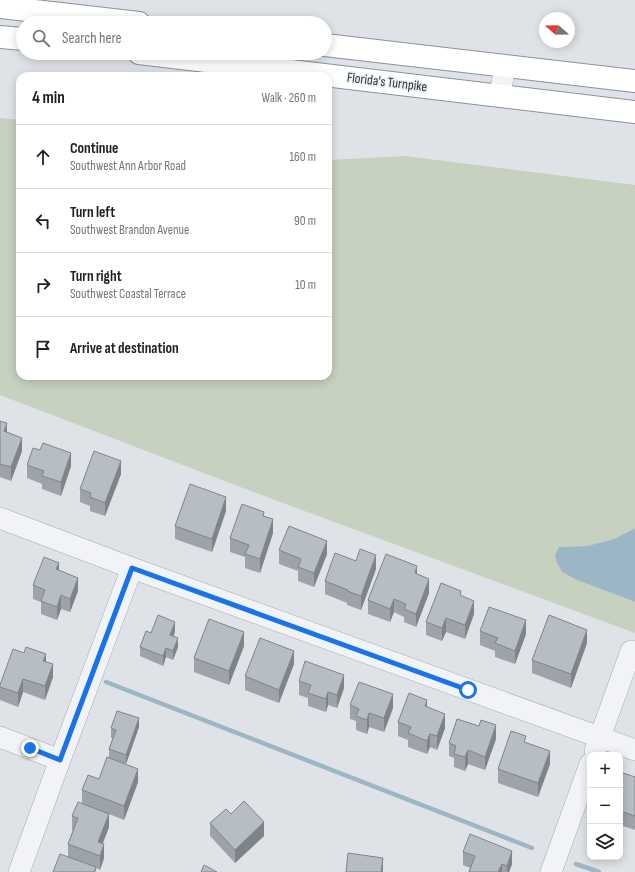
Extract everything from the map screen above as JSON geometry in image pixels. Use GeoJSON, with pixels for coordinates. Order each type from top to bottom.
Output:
{"type":"FeatureCollection","features":[{"type":"Feature","properties":{"kind":"highway"},"geometry":{"type":"LineString","coordinates":[[0,7],[78,16]]}},
{"type":"Feature","properties":{"kind":"highway"},"geometry":{"type":"LineString","coordinates":[[0,37],[16,38]]}},
{"type":"Feature","properties":{"kind":"highway","name":"Florida's Turnpike"},"geometry":{"type":"LineString","coordinates":[[332,46],[635,81]]}},
{"type":"Feature","properties":{"kind":"highway","name":"Florida's Turnpike"},"geometry":{"type":"LineString","coordinates":[[199,60],[302,72]]}},
{"type":"Feature","properties":{"kind":"highway","name":"Florida's Turnpike"},"geometry":{"type":"LineString","coordinates":[[332,75],[635,112]]}},
{"type":"Feature","properties":{"kind":"street"},"geometry":{"type":"LineString","coordinates":[[500,95],[505,66]]}},
{"type":"Feature","properties":{"kind":"street"},"geometry":{"type":"LineString","coordinates":[[0,518],[597,746],[635,750]]}},
{"type":"Feature","properties":{"kind":"street"},"geometry":{"type":"LineString","coordinates":[[19,872],[132,568]]}},
{"type":"Feature","properties":{"kind":"street"},"geometry":{"type":"LineString","coordinates":[[597,746],[631,651]]}},
{"type":"Feature","properties":{"kind":"street"},"geometry":{"type":"LineString","coordinates":[[0,737],[60,760]]}},
{"type":"Feature","properties":{"kind":"street"},"geometry":{"type":"LineString","coordinates":[[551,872],[587,772]]}},
{"type":"Feature","properties":{"kind":"green space"},"geometry":{"type":"Polygon","coordinates":[[[0,118],[16,120],[16,380],[332,380],[332,160],[405,156],[635,185],[635,528],[614,539],[587,546],[560,547],[555,555],[556,561],[562,572],[577,580],[635,602],[635,633],[272,499],[0,395],[0,118]]]}},
{"type":"Feature","properties":{"kind":"water"},"geometry":{"type":"Polygon","coordinates":[[[635,528],[635,602],[577,580],[562,572],[556,561],[555,555],[559,547],[587,546],[614,539],[635,528]]]}},
{"type":"Feature","properties":{"kind":"building"},"geometry":{"type":"Polygon","coordinates":[[[0,421],[7,423],[4,431],[22,438],[11,467],[0,464],[0,421]]]}},
{"type":"Feature","properties":{"kind":"building"},"geometry":{"type":"Polygon","coordinates":[[[43,443],[71,453],[61,482],[42,476],[44,471],[27,465],[33,448],[40,450],[43,443]]]}},
{"type":"Feature","properties":{"kind":"building"},"geometry":{"type":"Polygon","coordinates":[[[94,451],[121,461],[105,503],[90,497],[91,493],[80,489],[94,451]]]}},
{"type":"Feature","properties":{"kind":"building"},"geometry":{"type":"Polygon","coordinates":[[[190,484],[226,497],[212,539],[175,526],[190,484]]]}},
{"type":"Feature","properties":{"kind":"building"},"geometry":{"type":"Polygon","coordinates":[[[242,504],[264,512],[263,516],[273,519],[260,559],[245,554],[249,545],[230,538],[242,504]]]}},
{"type":"Feature","properties":{"kind":"building"},"geometry":{"type":"Polygon","coordinates":[[[289,526],[327,541],[314,573],[298,567],[301,559],[279,550],[289,526]]]}},
{"type":"Feature","properties":{"kind":"building"},"geometry":{"type":"Polygon","coordinates":[[[360,549],[376,555],[361,596],[325,581],[335,553],[356,561],[360,549]]]}},
{"type":"Feature","properties":{"kind":"building"},"geometry":{"type":"Polygon","coordinates":[[[386,554],[417,566],[415,573],[429,579],[416,614],[404,609],[406,604],[394,599],[390,609],[368,600],[386,554]]]}},
{"type":"Feature","properties":{"kind":"building"},"geometry":{"type":"Polygon","coordinates":[[[44,557],[59,563],[56,569],[78,578],[70,599],[61,595],[57,607],[41,601],[45,590],[33,585],[44,557]]]}},
{"type":"Feature","properties":{"kind":"building"},"geometry":{"type":"Polygon","coordinates":[[[441,583],[461,591],[460,595],[474,601],[465,625],[446,618],[442,628],[426,622],[441,583]]]}},
{"type":"Feature","properties":{"kind":"building"},"geometry":{"type":"Polygon","coordinates":[[[489,607],[526,620],[515,651],[495,643],[498,638],[480,631],[489,607]]]}},
{"type":"Feature","properties":{"kind":"building"},"geometry":{"type":"Polygon","coordinates":[[[158,615],[175,622],[170,635],[178,638],[173,651],[166,648],[163,656],[140,647],[146,631],[151,633],[158,615]]]}},
{"type":"Feature","properties":{"kind":"building"},"geometry":{"type":"Polygon","coordinates":[[[549,615],[587,630],[571,674],[532,660],[549,615]]]}},
{"type":"Feature","properties":{"kind":"building"},"geometry":{"type":"Polygon","coordinates":[[[209,619],[244,632],[229,671],[194,658],[209,619]]]}},
{"type":"Feature","properties":{"kind":"building"},"geometry":{"type":"Polygon","coordinates":[[[260,638],[294,651],[279,690],[245,676],[260,638]]]}},
{"type":"Feature","properties":{"kind":"building"},"geometry":{"type":"Polygon","coordinates":[[[26,647],[46,654],[43,661],[53,664],[45,686],[23,679],[18,693],[0,687],[13,649],[24,653],[26,647]]]}},
{"type":"Feature","properties":{"kind":"building"},"geometry":{"type":"Polygon","coordinates":[[[305,661],[344,675],[337,695],[328,692],[326,699],[308,693],[311,685],[299,681],[305,661]]]}},
{"type":"Feature","properties":{"kind":"building"},"geometry":{"type":"Polygon","coordinates":[[[359,682],[393,694],[384,718],[369,713],[367,720],[356,716],[359,709],[350,705],[359,682]]]}},
{"type":"Feature","properties":{"kind":"building"},"geometry":{"type":"Polygon","coordinates":[[[409,693],[427,700],[425,706],[445,714],[437,736],[430,734],[427,741],[408,733],[411,727],[398,722],[409,693]]]}},
{"type":"Feature","properties":{"kind":"building"},"geometry":{"type":"Polygon","coordinates":[[[117,711],[139,718],[126,755],[109,749],[116,730],[111,728],[117,711]]]}},
{"type":"Feature","properties":{"kind":"building"},"geometry":{"type":"Polygon","coordinates":[[[457,719],[479,726],[481,720],[496,725],[485,757],[468,750],[465,757],[454,754],[456,746],[449,743],[457,719]]]}},
{"type":"Feature","properties":{"kind":"building"},"geometry":{"type":"Polygon","coordinates":[[[511,731],[526,736],[524,742],[550,751],[538,783],[498,769],[511,731]]]}},
{"type":"Feature","properties":{"kind":"building"},"geometry":{"type":"Polygon","coordinates":[[[107,757],[138,769],[124,806],[82,790],[88,775],[99,779],[107,757]]]}},
{"type":"Feature","properties":{"kind":"building"},"geometry":{"type":"Polygon","coordinates":[[[623,773],[635,777],[635,816],[623,812],[623,773]]]}},
{"type":"Feature","properties":{"kind":"building"},"geometry":{"type":"Polygon","coordinates":[[[244,801],[264,822],[235,850],[210,823],[226,809],[231,814],[244,801]]]}},
{"type":"Feature","properties":{"kind":"building"},"geometry":{"type":"Polygon","coordinates":[[[78,802],[109,814],[98,842],[104,844],[100,856],[68,844],[78,818],[72,816],[78,802]]]}},
{"type":"Feature","properties":{"kind":"building"},"geometry":{"type":"Polygon","coordinates":[[[470,834],[512,851],[507,866],[502,864],[498,872],[469,872],[475,856],[463,852],[470,834]]]}},
{"type":"Feature","properties":{"kind":"building"},"geometry":{"type":"Polygon","coordinates":[[[348,853],[383,858],[381,872],[346,872],[348,853]]]}},
{"type":"Feature","properties":{"kind":"building"},"geometry":{"type":"Polygon","coordinates":[[[60,854],[96,867],[94,872],[53,872],[60,854]]]}},
{"type":"Feature","properties":{"kind":"building"},"geometry":{"type":"Polygon","coordinates":[[[204,865],[217,872],[201,872],[204,865]]]}},
{"type":"Feature","properties":{"kind":"waterway"},"geometry":{"type":"LineString","coordinates":[[106,682],[532,848]]}},
{"type":"Feature","properties":{"kind":"waterway"},"geometry":{"type":"LineString","coordinates":[[576,864],[599,872]]}},
{"type":"Feature","properties":{"kind":"route"},"geometry":{"type":"LineString","coordinates":[[30,748],[60,760],[132,568],[468,690]]}}]}
